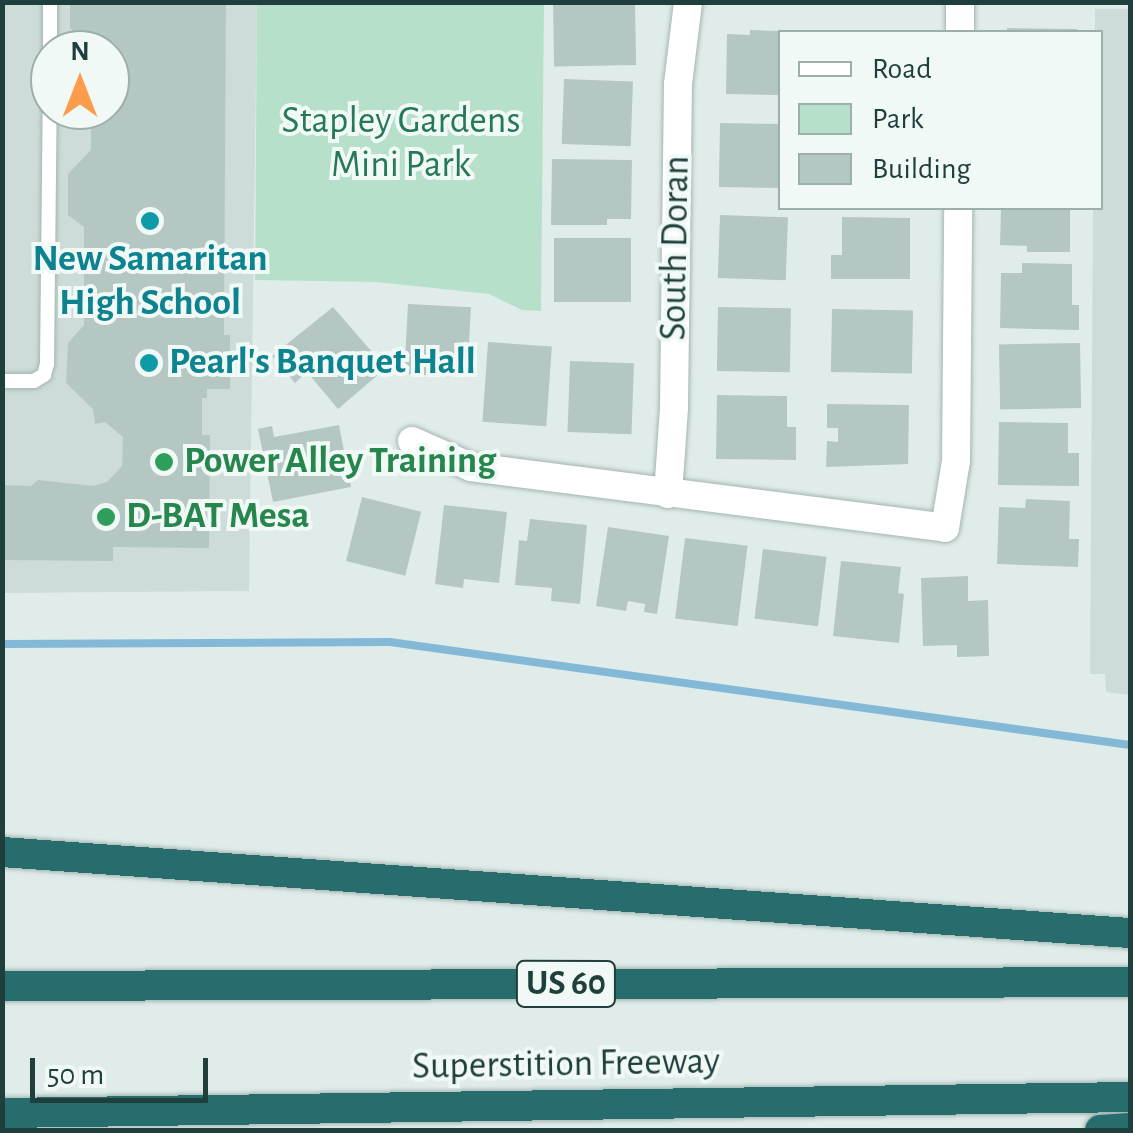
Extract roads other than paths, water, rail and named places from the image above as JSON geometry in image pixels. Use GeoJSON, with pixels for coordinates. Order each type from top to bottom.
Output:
{"type":"FeatureCollection","features":[{"type":"Feature","properties":{"kind":"highway"},"geometry":{"type":"LineString","coordinates":[[2,852],[1130,933]]}},
{"type":"Feature","properties":{"kind":"highway","name":"Superstition Freeway"},"geometry":{"type":"LineString","coordinates":[[2,986],[1130,982]]}},
{"type":"Feature","properties":{"kind":"highway","name":"Superstition Freeway"},"geometry":{"type":"LineString","coordinates":[[2,1113],[1130,1097]]}},
{"type":"Feature","properties":{"kind":"highway"},"geometry":{"type":"LineString","coordinates":[[1100,1130],[1130,1128]]}},
{"type":"Feature","properties":{"kind":"street","name":"South Doran"},"geometry":{"type":"LineString","coordinates":[[668,494],[678,84],[688,2]]}},
{"type":"Feature","properties":{"kind":"street"},"geometry":{"type":"LineString","coordinates":[[960,2],[960,30]]}},
{"type":"Feature","properties":{"kind":"street"},"geometry":{"type":"LineString","coordinates":[[412,441],[471,468],[945,528],[956,461],[958,210]]}},
{"type":"Feature","properties":{"kind":"lane"},"geometry":{"type":"LineString","coordinates":[[50,2],[50,30]]}},
{"type":"Feature","properties":{"kind":"lane"},"geometry":{"type":"LineString","coordinates":[[2,381],[34,381],[44,375],[47,364],[49,130]]}},
{"type":"Feature","properties":{"kind":"waterway"},"geometry":{"type":"LineString","coordinates":[[2,644],[390,642],[1130,745]]}},
{"type":"Feature","properties":{"kind":"place","name":"New Samaritan High School"},"geometry":{"type":"Point","coordinates":[150,221]}},
{"type":"Feature","properties":{"kind":"place","name":"Pearl's Banquet Hall"},"geometry":{"type":"Point","coordinates":[149,363]}},
{"type":"Feature","properties":{"kind":"place","name":"Power Alley Training"},"geometry":{"type":"Point","coordinates":[164,462]}},
{"type":"Feature","properties":{"kind":"place","name":"D-BAT Mesa"},"geometry":{"type":"Point","coordinates":[106,517]}},
{"type":"Feature","properties":{"kind":"park label","name":"Stapley Gardens Mini Park"},"geometry":{"type":"Point","coordinates":[401,144]}}]}
